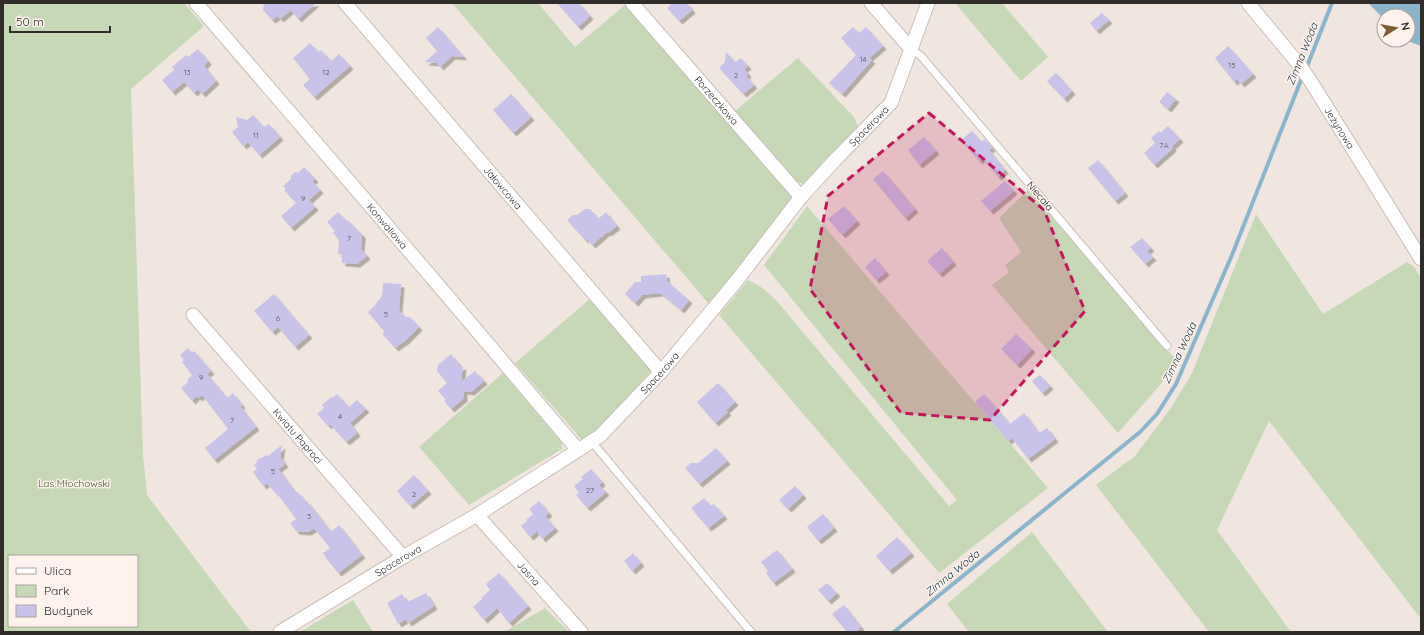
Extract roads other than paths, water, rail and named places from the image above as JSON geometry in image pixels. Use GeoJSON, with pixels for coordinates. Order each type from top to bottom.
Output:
{"type":"FeatureCollection","features":[{"type":"Feature","properties":{"kind":"street","name":"Konwaliowa"},"geometry":{"type":"LineString","coordinates":[[196,3],[578,450]]}},
{"type":"Feature","properties":{"kind":"street","name":"Jałowcowa"},"geometry":{"type":"LineString","coordinates":[[345,3],[661,372]]}},
{"type":"Feature","properties":{"kind":"street","name":"Porzeczkowa"},"geometry":{"type":"LineString","coordinates":[[632,3],[801,197]]}},
{"type":"Feature","properties":{"kind":"street"},"geometry":{"type":"LineString","coordinates":[[872,3],[911,49]]}},
{"type":"Feature","properties":{"kind":"street","name":"Spacerowa"},"geometry":{"type":"LineString","coordinates":[[280,632],[403,557],[477,515],[600,436],[661,372],[738,279],[801,197],[891,103],[928,3]]}},
{"type":"Feature","properties":{"kind":"street","name":"Jeżynowa"},"geometry":{"type":"LineString","coordinates":[[1248,3],[1301,67],[1313,84],[1421,259]]}},
{"type":"Feature","properties":{"kind":"street","name":"Kwiatu Paproci"},"geometry":{"type":"LineString","coordinates":[[193,315],[403,557]]}},
{"type":"Feature","properties":{"kind":"street","name":"Jasna"},"geometry":{"type":"LineString","coordinates":[[477,515],[581,632]]}},
{"type":"Feature","properties":{"kind":"lane","name":"Niecała"},"geometry":{"type":"LineString","coordinates":[[911,49],[921,56],[1167,346]]}},
{"type":"Feature","properties":{"kind":"lane"},"geometry":{"type":"LineString","coordinates":[[592,442],[751,632]]}},
{"type":"Feature","properties":{"kind":"water"},"geometry":{"type":"Polygon","coordinates":[[[1368,3],[1421,3],[1421,46],[1416,44],[1416,8],[1376,8],[1376,11],[1368,3]]]}},
{"type":"Feature","properties":{"kind":"waterway","name":"Zimna Woda"},"geometry":{"type":"LineString","coordinates":[[1306,69],[1332,3]]}},
{"type":"Feature","properties":{"kind":"waterway","name":"Zimna Woda"},"geometry":{"type":"LineString","coordinates":[[894,632],[1140,432],[1157,414],[1176,384],[1232,255],[1303,75]]}},
{"type":"Feature","properties":{"kind":"park label","name":"Las Młochowski"},"geometry":{"type":"Point","coordinates":[74,483]}}]}
